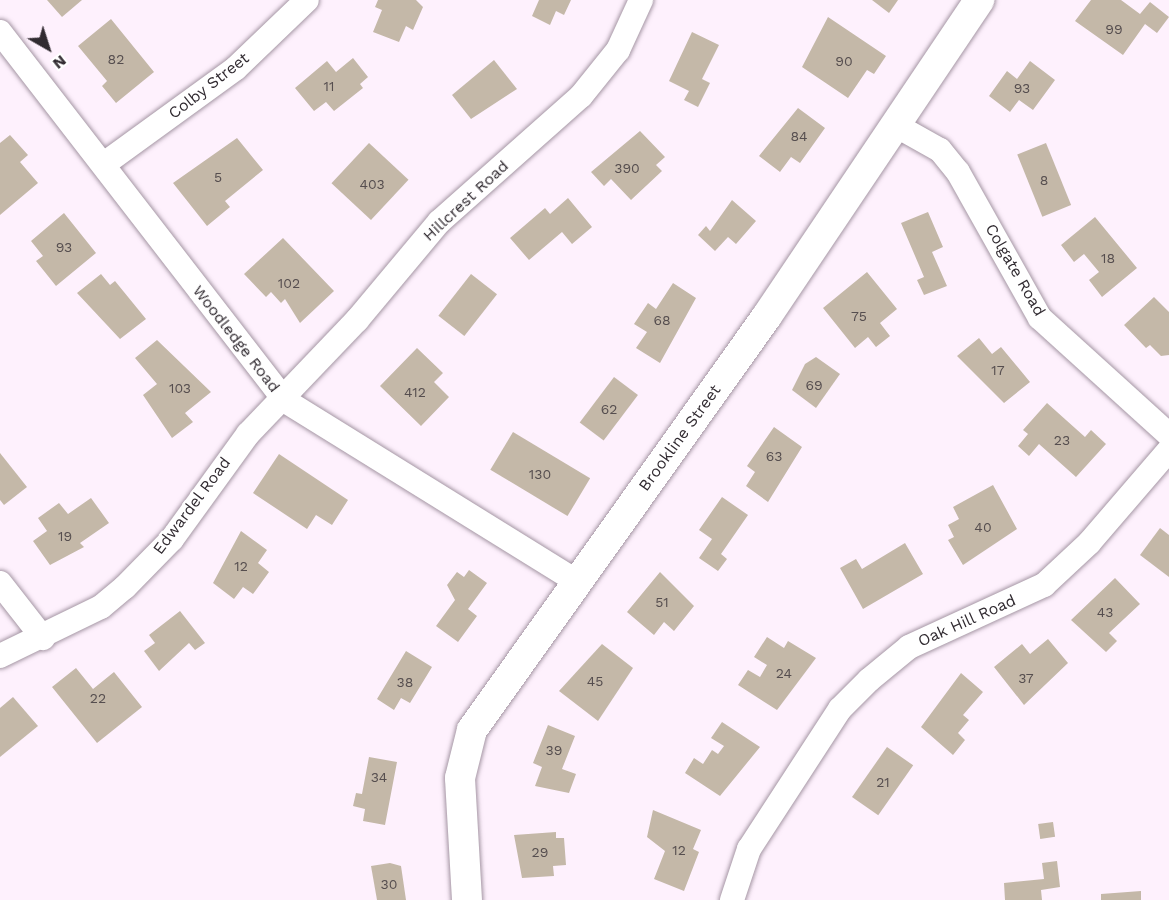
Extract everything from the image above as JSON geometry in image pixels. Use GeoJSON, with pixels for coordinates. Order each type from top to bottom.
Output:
{"type":"FeatureCollection","features":[{"type":"Feature","properties":{"kind":"street","name":"Colby Street"},"geometry":{"type":"LineString","coordinates":[[104,164],[236,68],[307,0]]}},
{"type":"Feature","properties":{"kind":"street","name":"Hillcrest Road"},"geometry":{"type":"LineString","coordinates":[[284,400],[439,222],[581,96],[618,50],[641,0]]}},
{"type":"Feature","properties":{"kind":"street","name":"Brookline Street"},"geometry":{"type":"LineString","coordinates":[[468,900],[460,778],[472,730],[897,126],[980,0]]}},
{"type":"Feature","properties":{"kind":"street","name":"Woodledge Road"},"geometry":{"type":"LineString","coordinates":[[0,32],[284,400],[578,582]]}},
{"type":"Feature","properties":{"kind":"street","name":"Colgate Road"},"geometry":{"type":"LineString","coordinates":[[897,126],[940,150],[958,172],[1040,318],[1169,435]]}},
{"type":"Feature","properties":{"kind":"street","name":"Edwardel Road"},"geometry":{"type":"LineString","coordinates":[[0,656],[43,638],[124,587],[172,539],[248,434],[284,400]]}},
{"type":"Feature","properties":{"kind":"street","name":"Oak Hill Road"},"geometry":{"type":"LineString","coordinates":[[732,900],[749,849],[840,709],[869,680],[909,647],[1044,585],[1089,543],[1169,450]]}},
{"type":"Feature","properties":{"kind":"street"},"geometry":{"type":"LineString","coordinates":[[0,583],[43,638]]}},
{"type":"Feature","properties":{"kind":"building"},"geometry":{"type":"Polygon","coordinates":[[[47,0],[82,0],[62,17],[47,0]]]}},
{"type":"Feature","properties":{"kind":"building"},"geometry":{"type":"Polygon","coordinates":[[[378,0],[416,0],[423,7],[413,30],[406,26],[399,42],[373,32],[382,10],[375,7],[378,0]]]}},
{"type":"Feature","properties":{"kind":"building"},"geometry":{"type":"Polygon","coordinates":[[[539,0],[571,0],[564,15],[556,11],[550,25],[532,16],[539,0]]]}},
{"type":"Feature","properties":{"kind":"building"},"geometry":{"type":"Polygon","coordinates":[[[872,0],[898,0],[889,13],[872,0]]]}},
{"type":"Feature","properties":{"kind":"building"},"geometry":{"type":"Polygon","coordinates":[[[1091,0],[1121,0],[1140,14],[1150,2],[1169,17],[1157,33],[1145,24],[1123,55],[1075,21],[1091,0]]]}},
{"type":"Feature","properties":{"kind":"building"},"geometry":{"type":"Polygon","coordinates":[[[828,17],[886,56],[874,74],[867,70],[848,98],[802,67],[828,17]]]}},
{"type":"Feature","properties":{"kind":"building"},"geometry":{"type":"Polygon","coordinates":[[[111,19],[154,72],[116,103],[102,86],[107,81],[78,46],[111,19]]]}},
{"type":"Feature","properties":{"kind":"building"},"geometry":{"type":"Polygon","coordinates":[[[692,32],[719,45],[702,79],[710,83],[698,107],[684,100],[689,91],[669,81],[692,32]]]}},
{"type":"Feature","properties":{"kind":"building"},"geometry":{"type":"Polygon","coordinates":[[[353,58],[368,77],[360,84],[363,88],[334,111],[326,102],[314,111],[295,88],[327,61],[336,72],[353,58]]]}},
{"type":"Feature","properties":{"kind":"building"},"geometry":{"type":"Polygon","coordinates":[[[494,60],[517,89],[471,119],[452,95],[494,60]]]}},
{"type":"Feature","properties":{"kind":"building"},"geometry":{"type":"Polygon","coordinates":[[[1030,61],[1055,80],[1033,110],[1019,100],[1010,112],[989,96],[1007,71],[1017,79],[1030,61]]]}},
{"type":"Feature","properties":{"kind":"building"},"geometry":{"type":"Polygon","coordinates":[[[798,108],[825,128],[800,163],[791,157],[780,172],[759,156],[798,108]]]}},
{"type":"Feature","properties":{"kind":"building"},"geometry":{"type":"Polygon","coordinates":[[[640,131],[665,157],[656,165],[662,171],[631,200],[611,179],[604,186],[591,172],[640,131]]]}},
{"type":"Feature","properties":{"kind":"building"},"geometry":{"type":"Polygon","coordinates":[[[10,135],[28,155],[20,162],[38,183],[0,215],[0,143],[10,135]]]}},
{"type":"Feature","properties":{"kind":"building"},"geometry":{"type":"Polygon","coordinates":[[[237,138],[263,170],[225,201],[230,207],[207,226],[173,183],[237,138]]]}},
{"type":"Feature","properties":{"kind":"building"},"geometry":{"type":"Polygon","coordinates":[[[369,143],[408,180],[371,220],[331,183],[369,143]]]}},
{"type":"Feature","properties":{"kind":"building"},"geometry":{"type":"Polygon","coordinates":[[[1046,143],[1071,205],[1042,217],[1017,155],[1046,143]]]}},
{"type":"Feature","properties":{"kind":"building"},"geometry":{"type":"Polygon","coordinates":[[[568,198],[592,227],[572,244],[562,232],[529,260],[510,238],[545,208],[550,214],[568,198]]]}},
{"type":"Feature","properties":{"kind":"building"},"geometry":{"type":"Polygon","coordinates":[[[732,200],[756,221],[736,244],[728,237],[715,251],[698,235],[706,226],[710,231],[732,200]]]}},
{"type":"Feature","properties":{"kind":"building"},"geometry":{"type":"Polygon","coordinates":[[[928,212],[943,247],[932,252],[947,286],[924,295],[917,280],[924,277],[901,223],[928,212]]]}},
{"type":"Feature","properties":{"kind":"building"},"geometry":{"type":"Polygon","coordinates":[[[64,213],[96,253],[56,286],[36,261],[43,256],[31,241],[64,213]]]}},
{"type":"Feature","properties":{"kind":"building"},"geometry":{"type":"Polygon","coordinates":[[[1095,217],[1137,268],[1102,297],[1089,280],[1099,272],[1084,254],[1074,262],[1061,245],[1095,217]]]}},
{"type":"Feature","properties":{"kind":"building"},"geometry":{"type":"Polygon","coordinates":[[[283,238],[334,291],[300,323],[285,299],[281,303],[271,292],[266,297],[244,274],[283,238]]]}},
{"type":"Feature","properties":{"kind":"building"},"geometry":{"type":"Polygon","coordinates":[[[867,272],[897,309],[880,323],[890,336],[876,347],[868,337],[855,348],[823,308],[867,272]]]}},
{"type":"Feature","properties":{"kind":"building"},"geometry":{"type":"Polygon","coordinates":[[[101,274],[110,285],[115,281],[146,319],[120,339],[77,293],[101,274]]]}},
{"type":"Feature","properties":{"kind":"building"},"geometry":{"type":"Polygon","coordinates":[[[471,274],[497,294],[464,336],[438,316],[471,274]]]}},
{"type":"Feature","properties":{"kind":"building"},"geometry":{"type":"Polygon","coordinates":[[[673,283],[696,298],[660,363],[636,348],[647,332],[634,324],[648,303],[656,309],[673,283]]]}},
{"type":"Feature","properties":{"kind":"building"},"geometry":{"type":"Polygon","coordinates":[[[1154,297],[1169,312],[1169,355],[1161,356],[1150,345],[1146,348],[1124,325],[1154,297]]]}},
{"type":"Feature","properties":{"kind":"building"},"geometry":{"type":"Polygon","coordinates":[[[979,338],[992,354],[1001,347],[1030,382],[1004,403],[957,356],[979,338]]]}},
{"type":"Feature","properties":{"kind":"building"},"geometry":{"type":"Polygon","coordinates":[[[157,340],[211,392],[185,413],[193,422],[172,438],[143,395],[157,384],[135,358],[157,340]]]}},
{"type":"Feature","properties":{"kind":"building"},"geometry":{"type":"Polygon","coordinates":[[[417,348],[443,373],[434,382],[449,397],[421,426],[380,386],[417,348]]]}},
{"type":"Feature","properties":{"kind":"building"},"geometry":{"type":"Polygon","coordinates":[[[816,357],[840,374],[816,408],[792,390],[805,364],[816,357]]]}},
{"type":"Feature","properties":{"kind":"building"},"geometry":{"type":"Polygon","coordinates":[[[614,377],[638,395],[604,441],[580,423],[614,377]]]}},
{"type":"Feature","properties":{"kind":"building"},"geometry":{"type":"Polygon","coordinates":[[[1047,403],[1085,437],[1091,430],[1106,444],[1076,477],[1039,444],[1029,456],[1018,446],[1028,434],[1023,430],[1047,403]]]}},
{"type":"Feature","properties":{"kind":"building"},"geometry":{"type":"Polygon","coordinates":[[[774,427],[802,447],[768,502],[746,486],[755,472],[747,466],[774,427]]]}},
{"type":"Feature","properties":{"kind":"building"},"geometry":{"type":"Polygon","coordinates":[[[513,432],[590,478],[567,516],[490,470],[513,432]]]}},
{"type":"Feature","properties":{"kind":"building"},"geometry":{"type":"Polygon","coordinates":[[[0,453],[27,487],[4,505],[0,500],[0,453]]]}},
{"type":"Feature","properties":{"kind":"building"},"geometry":{"type":"Polygon","coordinates":[[[279,454],[348,500],[332,525],[316,515],[307,529],[253,493],[279,454]]]}},
{"type":"Feature","properties":{"kind":"building"},"geometry":{"type":"Polygon","coordinates":[[[993,485],[1017,529],[963,565],[948,540],[954,537],[948,525],[959,519],[953,507],[993,485]]]}},
{"type":"Feature","properties":{"kind":"building"},"geometry":{"type":"Polygon","coordinates":[[[722,497],[748,515],[721,554],[727,559],[718,571],[699,558],[712,539],[699,530],[722,497]]]}},
{"type":"Feature","properties":{"kind":"building"},"geometry":{"type":"Polygon","coordinates":[[[91,498],[109,523],[80,543],[84,547],[50,565],[33,541],[47,531],[38,518],[59,503],[68,514],[91,498]]]}},
{"type":"Feature","properties":{"kind":"building"},"geometry":{"type":"Polygon","coordinates":[[[1160,528],[1169,535],[1169,577],[1140,555],[1160,528]]]}},
{"type":"Feature","properties":{"kind":"building"},"geometry":{"type":"Polygon","coordinates":[[[241,531],[267,550],[258,563],[269,572],[253,594],[243,587],[234,599],[213,583],[241,531]]]}},
{"type":"Feature","properties":{"kind":"building"},"geometry":{"type":"Polygon","coordinates":[[[905,543],[923,574],[863,609],[840,568],[856,559],[862,569],[905,543]]]}},
{"type":"Feature","properties":{"kind":"building"},"geometry":{"type":"Polygon","coordinates":[[[469,570],[487,583],[468,609],[477,616],[458,642],[436,626],[455,600],[447,585],[457,572],[464,577],[469,570]]]}},
{"type":"Feature","properties":{"kind":"building"},"geometry":{"type":"Polygon","coordinates":[[[660,572],[694,606],[674,631],[664,622],[654,635],[627,612],[660,572]]]}},
{"type":"Feature","properties":{"kind":"building"},"geometry":{"type":"Polygon","coordinates":[[[1115,578],[1140,604],[1109,633],[1117,641],[1106,652],[1071,620],[1115,578]]]}},
{"type":"Feature","properties":{"kind":"building"},"geometry":{"type":"Polygon","coordinates":[[[180,611],[205,643],[195,650],[189,643],[159,671],[144,651],[155,643],[149,635],[180,611]]]}},
{"type":"Feature","properties":{"kind":"building"},"geometry":{"type":"Polygon","coordinates":[[[767,637],[784,648],[788,641],[816,658],[777,710],[738,685],[748,670],[760,677],[767,665],[754,657],[767,637]]]}},
{"type":"Feature","properties":{"kind":"building"},"geometry":{"type":"Polygon","coordinates":[[[1048,639],[1068,663],[1024,705],[994,667],[1022,644],[1030,654],[1048,639]]]}},
{"type":"Feature","properties":{"kind":"building"},"geometry":{"type":"Polygon","coordinates":[[[602,644],[633,668],[598,721],[559,691],[602,644]]]}},
{"type":"Feature","properties":{"kind":"building"},"geometry":{"type":"Polygon","coordinates":[[[406,651],[432,667],[410,703],[401,698],[394,710],[377,699],[406,651]]]}},
{"type":"Feature","properties":{"kind":"building"},"geometry":{"type":"Polygon","coordinates":[[[76,668],[93,689],[114,672],[142,707],[97,743],[52,687],[76,668]]]}},
{"type":"Feature","properties":{"kind":"building"},"geometry":{"type":"Polygon","coordinates":[[[961,673],[983,692],[963,715],[969,720],[958,733],[965,740],[953,755],[921,727],[961,673]]]}},
{"type":"Feature","properties":{"kind":"building"},"geometry":{"type":"Polygon","coordinates":[[[13,697],[38,726],[0,757],[0,708],[13,697]]]}},
{"type":"Feature","properties":{"kind":"building"},"geometry":{"type":"Polygon","coordinates":[[[722,722],[760,747],[720,796],[685,773],[694,758],[703,764],[712,750],[718,754],[724,746],[711,738],[722,722]]]}},
{"type":"Feature","properties":{"kind":"building"},"geometry":{"type":"Polygon","coordinates":[[[548,725],[575,736],[562,769],[576,774],[569,793],[535,786],[542,767],[533,763],[548,725]]]}},
{"type":"Feature","properties":{"kind":"building"},"geometry":{"type":"Polygon","coordinates":[[[887,747],[913,765],[878,815],[852,797],[887,747]]]}},
{"type":"Feature","properties":{"kind":"building"},"geometry":{"type":"Polygon","coordinates":[[[369,757],[397,762],[385,825],[363,821],[365,809],[353,806],[356,793],[362,794],[369,757]]]}},
{"type":"Feature","properties":{"kind":"building"},"geometry":{"type":"Polygon","coordinates":[[[653,810],[701,830],[693,849],[699,852],[684,891],[654,879],[665,851],[647,837],[653,810]]]}},
{"type":"Feature","properties":{"kind":"building"},"geometry":{"type":"Polygon","coordinates":[[[1053,822],[1055,837],[1040,839],[1038,824],[1053,822]]]}},
{"type":"Feature","properties":{"kind":"building"},"geometry":{"type":"Polygon","coordinates":[[[556,832],[556,838],[564,838],[566,865],[553,866],[554,876],[522,878],[514,835],[556,832]]]}},
{"type":"Feature","properties":{"kind":"building"},"geometry":{"type":"Polygon","coordinates":[[[1057,861],[1060,887],[1041,890],[1042,900],[1005,900],[1004,883],[1044,879],[1042,863],[1057,861]]]}},
{"type":"Feature","properties":{"kind":"building"},"geometry":{"type":"Polygon","coordinates":[[[390,863],[401,866],[406,900],[377,900],[371,866],[390,863]]]}},
{"type":"Feature","properties":{"kind":"building"},"geometry":{"type":"Polygon","coordinates":[[[1141,891],[1141,900],[1101,900],[1101,894],[1141,891]]]}}]}
